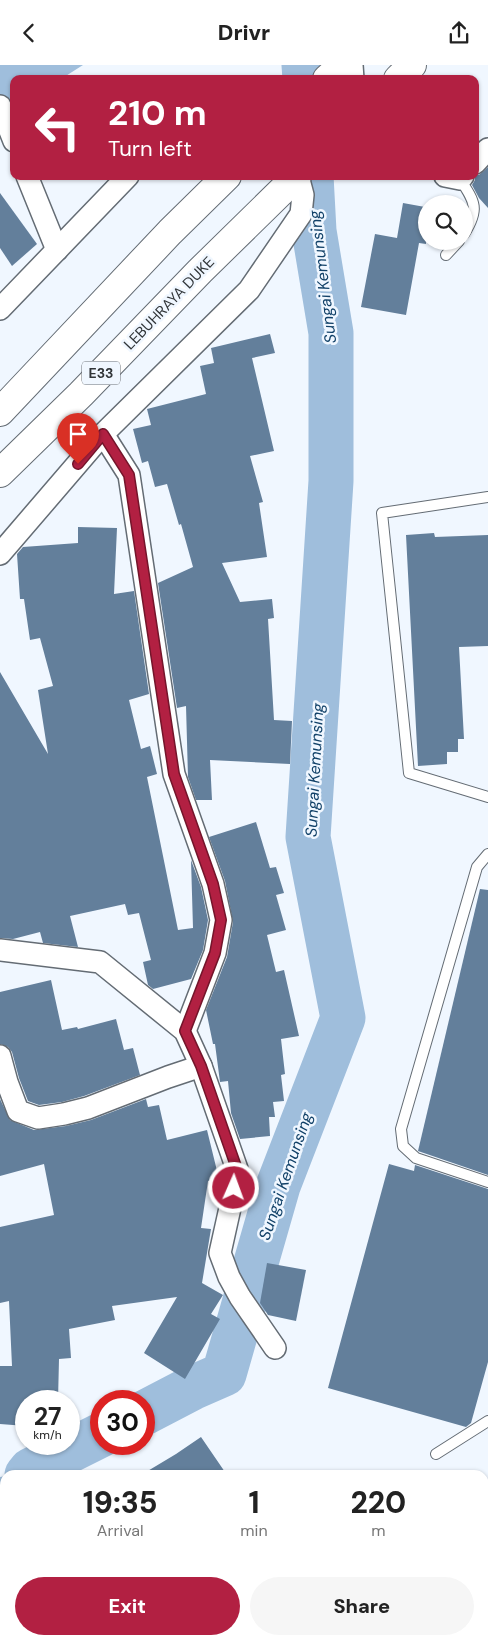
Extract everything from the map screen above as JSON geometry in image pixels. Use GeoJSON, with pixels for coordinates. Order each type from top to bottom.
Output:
{"type":"FeatureCollection","features":[{"type":"Feature","properties":{"kind":"highway"},"geometry":{"type":"LineString","coordinates":[[331,75],[342,65]]}},
{"type":"Feature","properties":{"kind":"highway"},"geometry":{"type":"LineString","coordinates":[[402,75],[412,65]]}},
{"type":"Feature","properties":{"kind":"highway"},"geometry":{"type":"LineString","coordinates":[[0,412],[170,231],[223,180]]}},
{"type":"Feature","properties":{"kind":"highway","name":"LEBUHRAYA DUKE"},"geometry":{"type":"LineString","coordinates":[[0,473],[81,394],[200,271],[294,180]]}},
{"type":"Feature","properties":{"kind":"street"},"geometry":{"type":"LineString","coordinates":[[0,106],[10,131]]}},
{"type":"Feature","properties":{"kind":"street"},"geometry":{"type":"LineString","coordinates":[[479,159],[488,149]]}},
{"type":"Feature","properties":{"kind":"street"},"geometry":{"type":"LineString","coordinates":[[30,180],[58,250]]}},
{"type":"Feature","properties":{"kind":"street"},"geometry":{"type":"LineString","coordinates":[[0,309],[124,180]]}},
{"type":"Feature","properties":{"kind":"street"},"geometry":{"type":"LineString","coordinates":[[0,554],[103,434],[249,289],[301,214],[303,195],[299,180]]}},
{"type":"Feature","properties":{"kind":"street"},"geometry":{"type":"LineString","coordinates":[[103,434],[129,475],[174,774],[213,884],[221,920],[215,953],[185,1031]]}},
{"type":"Feature","properties":{"kind":"street"},"geometry":{"type":"LineString","coordinates":[[0,950],[100,962],[185,1031],[201,1066],[238,1172],[220,1253],[229,1277],[240,1297],[272,1344]]}},
{"type":"Feature","properties":{"kind":"street"},"geometry":{"type":"LineString","coordinates":[[0,1055],[7,1083],[18,1111],[38,1118],[88,1108],[201,1066]]}},
{"type":"Feature","properties":{"kind":"lane"},"geometry":{"type":"LineString","coordinates":[[458,180],[470,195]]}},
{"type":"Feature","properties":{"kind":"lane"},"geometry":{"type":"LineString","coordinates":[[473,199],[473,218]]}},
{"type":"Feature","properties":{"kind":"lane"},"geometry":{"type":"LineString","coordinates":[[446,255],[451,250]]}},
{"type":"Feature","properties":{"kind":"lane"},"geometry":{"type":"LineString","coordinates":[[488,497],[382,513],[409,773],[488,797]]}},
{"type":"Feature","properties":{"kind":"lane"},"geometry":{"type":"LineString","coordinates":[[488,854],[477,867],[401,1129],[403,1146],[416,1158],[488,1182]]}},
{"type":"Feature","properties":{"kind":"lane"},"geometry":{"type":"LineString","coordinates":[[436,1454],[488,1421]]}},
{"type":"Feature","properties":{"kind":"water"},"geometry":{"type":"Polygon","coordinates":[[[0,65],[83,65],[67,75],[10,75],[10,106],[0,110],[0,65]]]}},
{"type":"Feature","properties":{"kind":"building"},"geometry":{"type":"Polygon","coordinates":[[[488,167],[488,208],[479,198],[472,185],[475,180],[479,180],[479,175],[488,167]]]}},
{"type":"Feature","properties":{"kind":"building"},"geometry":{"type":"Polygon","coordinates":[[[0,193],[37,244],[12,266],[0,248],[0,193]]]}},
{"type":"Feature","properties":{"kind":"building"},"geometry":{"type":"Polygon","coordinates":[[[403,203],[418,206],[418,249],[406,315],[361,307],[375,234],[397,238],[403,203]]]}},
{"type":"Feature","properties":{"kind":"building"},"geometry":{"type":"Polygon","coordinates":[[[270,334],[275,353],[252,358],[274,451],[250,456],[263,502],[259,503],[267,557],[222,563],[240,602],[272,599],[274,618],[268,619],[274,720],[292,721],[290,764],[210,760],[212,800],[196,800],[188,777],[186,706],[177,708],[158,583],[193,567],[167,484],[155,487],[148,461],[142,463],[133,429],[151,425],[147,409],[206,394],[200,366],[214,363],[211,348],[270,334]]]}},
{"type":"Feature","properties":{"kind":"building"},"geometry":{"type":"Polygon","coordinates":[[[78,527],[117,528],[114,594],[134,591],[149,694],[129,700],[141,749],[150,746],[157,774],[147,777],[178,930],[193,928],[191,860],[201,887],[208,920],[203,950],[191,979],[153,989],[148,985],[143,962],[151,960],[139,913],[128,915],[125,904],[70,916],[78,947],[43,943],[40,932],[13,939],[0,938],[0,672],[48,754],[38,690],[53,686],[40,638],[30,640],[24,599],[20,599],[17,554],[23,547],[78,543],[78,527]]]}},
{"type":"Feature","properties":{"kind":"building"},"geometry":{"type":"Polygon","coordinates":[[[434,533],[435,537],[488,535],[488,646],[459,647],[464,739],[458,739],[458,752],[447,752],[447,764],[418,766],[406,535],[434,533]]]}},
{"type":"Feature","properties":{"kind":"building"},"geometry":{"type":"Polygon","coordinates":[[[256,822],[270,868],[276,867],[284,893],[276,895],[286,930],[267,935],[276,972],[284,970],[299,1036],[281,1039],[285,1074],[281,1075],[284,1101],[273,1102],[275,1117],[269,1117],[270,1136],[240,1139],[231,1113],[228,1081],[220,1082],[215,1044],[213,1044],[206,1010],[227,957],[233,922],[225,881],[209,837],[256,822]]]}},
{"type":"Feature","properties":{"kind":"building"},"geometry":{"type":"Polygon","coordinates":[[[480,889],[488,890],[488,1175],[418,1151],[480,889]]]}},
{"type":"Feature","properties":{"kind":"building"},"geometry":{"type":"Polygon","coordinates":[[[51,980],[62,1030],[77,1027],[78,1029],[116,1019],[124,1050],[133,1048],[140,1075],[84,1096],[62,1102],[39,1105],[28,1101],[12,1052],[8,1047],[0,1044],[0,992],[51,980]]]}},
{"type":"Feature","properties":{"kind":"building"},"geometry":{"type":"Polygon","coordinates":[[[0,1099],[10,1120],[34,1130],[66,1126],[91,1120],[146,1099],[148,1107],[159,1105],[167,1140],[207,1130],[219,1179],[208,1181],[201,1228],[211,1229],[202,1283],[223,1295],[211,1314],[220,1319],[185,1379],[144,1353],[177,1297],[112,1306],[115,1320],[69,1329],[71,1358],[59,1359],[58,1390],[15,1390],[15,1425],[0,1424],[0,1366],[12,1366],[9,1301],[0,1303],[0,1227],[54,1215],[44,1164],[0,1176],[0,1099]]]}},
{"type":"Feature","properties":{"kind":"building"},"geometry":{"type":"Polygon","coordinates":[[[389,1164],[414,1171],[415,1165],[488,1189],[488,1362],[471,1423],[466,1427],[328,1388],[389,1164]]]}},
{"type":"Feature","properties":{"kind":"building"},"geometry":{"type":"Polygon","coordinates":[[[267,1263],[306,1270],[296,1321],[268,1315],[260,1303],[267,1263]]]}},
{"type":"Feature","properties":{"kind":"building"},"geometry":{"type":"Polygon","coordinates":[[[201,1437],[224,1470],[149,1470],[201,1437]]]}},
{"type":"Feature","properties":{"kind":"waterway","name":"Sungai Kemunsing"},"geometry":{"type":"LineString","coordinates":[[304,65],[305,75]]}},
{"type":"Feature","properties":{"kind":"waterway","name":"Sungai Kemunsing"},"geometry":{"type":"LineString","coordinates":[[155,1407],[224,1374],[278,1186],[343,1018],[308,837],[331,481],[331,333],[314,231],[311,180]]}},
{"type":"Feature","properties":{"kind":"waterway","name":"Sungai Kemunsing"},"geometry":{"type":"LineString","coordinates":[[31,1470],[90,1440]]}},
{"type":"Feature","properties":{"kind":"route"},"geometry":{"type":"LineString","coordinates":[[78,464],[103,434],[129,475],[174,774],[213,884],[221,920],[215,953],[185,1031],[201,1066],[238,1172],[234,1188]]}}]}
